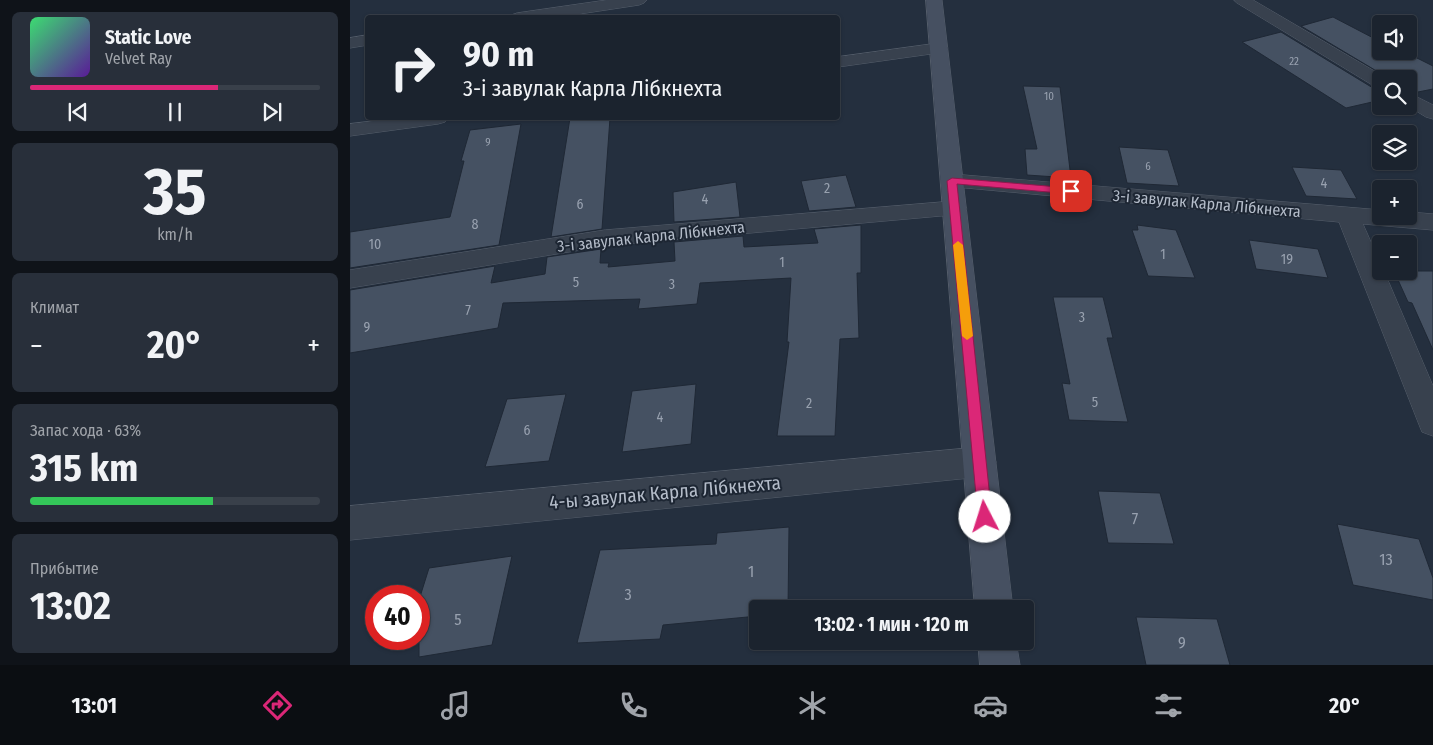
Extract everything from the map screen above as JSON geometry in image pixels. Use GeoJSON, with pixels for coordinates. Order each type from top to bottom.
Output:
{"type":"FeatureCollection","features":[{"type":"Feature","properties":{"kind":"street"},"geometry":{"type":"LineString","coordinates":[[537,15],[639,0]]}},
{"type":"Feature","properties":{"kind":"street"},"geometry":{"type":"LineString","coordinates":[[934,0],[993,600]]}},
{"type":"Feature","properties":{"kind":"street"},"geometry":{"type":"LineString","coordinates":[[1242,0],[1372,77]]}},
{"type":"Feature","properties":{"kind":"street"},"geometry":{"type":"LineString","coordinates":[[350,43],[365,40]]}},
{"type":"Feature","properties":{"kind":"street"},"geometry":{"type":"LineString","coordinates":[[840,62],[939,48]]}},
{"type":"Feature","properties":{"kind":"street"},"geometry":{"type":"LineString","coordinates":[[1417,104],[1433,113]]}},
{"type":"Feature","properties":{"kind":"street"},"geometry":{"type":"LineString","coordinates":[[350,130],[423,120]]}},
{"type":"Feature","properties":{"kind":"street","name":"3-і завулак Карла Лібкнехта"},"geometry":{"type":"LineString","coordinates":[[952,181],[1433,222]]}},
{"type":"Feature","properties":{"kind":"street","name":"3-і завулак Карла Лібкнехта"},"geometry":{"type":"LineString","coordinates":[[350,279],[605,238],[955,209]]}},
{"type":"Feature","properties":{"kind":"street"},"geometry":{"type":"LineString","coordinates":[[1348,215],[1433,422]]}},
{"type":"Feature","properties":{"kind":"street","name":"4-ы завулак Карла Лібкнехта"},"geometry":{"type":"LineString","coordinates":[[350,522],[980,462]]}},
{"type":"Feature","properties":{"kind":"street"},"geometry":{"type":"LineString","coordinates":[[998,650],[1000,665]]}},
{"type":"Feature","properties":{"kind":"building"},"geometry":{"type":"Polygon","coordinates":[[[1333,17],[1372,37],[1372,60],[1417,60],[1417,58],[1433,66],[1433,89],[1417,92],[1417,70],[1375,70],[1301,26],[1333,17]]]}},
{"type":"Feature","properties":{"kind":"building"},"geometry":{"type":"Polygon","coordinates":[[[1281,32],[1372,87],[1372,102],[1346,108],[1242,42],[1281,32]]]}},
{"type":"Feature","properties":{"kind":"building"},"geometry":{"type":"Polygon","coordinates":[[[1023,86],[1060,87],[1071,178],[1027,175],[1025,149],[1037,149],[1023,86]]]}},
{"type":"Feature","properties":{"kind":"building"},"geometry":{"type":"Polygon","coordinates":[[[570,120],[610,120],[602,229],[551,237],[570,120]]]}},
{"type":"Feature","properties":{"kind":"building"},"geometry":{"type":"Polygon","coordinates":[[[521,124],[499,245],[350,268],[350,232],[450,217],[464,161],[461,161],[470,130],[521,124]]]}},
{"type":"Feature","properties":{"kind":"building"},"geometry":{"type":"Polygon","coordinates":[[[1119,147],[1168,150],[1179,186],[1127,183],[1119,147]]]}},
{"type":"Feature","properties":{"kind":"building"},"geometry":{"type":"Polygon","coordinates":[[[1292,167],[1341,170],[1357,199],[1306,196],[1292,167]]]}},
{"type":"Feature","properties":{"kind":"building"},"geometry":{"type":"Polygon","coordinates":[[[846,175],[856,207],[809,211],[801,181],[846,175]]]}},
{"type":"Feature","properties":{"kind":"building"},"geometry":{"type":"Polygon","coordinates":[[[736,182],[740,217],[674,222],[673,192],[736,182]]]}},
{"type":"Feature","properties":{"kind":"building"},"geometry":{"type":"Polygon","coordinates":[[[861,225],[861,273],[857,273],[859,338],[840,339],[835,436],[777,436],[789,342],[787,342],[791,278],[700,283],[697,304],[638,309],[640,299],[503,303],[498,328],[350,353],[350,290],[495,266],[491,283],[545,274],[547,257],[601,249],[600,263],[609,263],[608,267],[675,261],[674,242],[743,236],[744,247],[818,243],[814,229],[861,225]]]}},
{"type":"Feature","properties":{"kind":"building"},"geometry":{"type":"Polygon","coordinates":[[[1137,225],[1176,230],[1195,278],[1148,276],[1132,230],[1138,230],[1137,225]]]}},
{"type":"Feature","properties":{"kind":"building"},"geometry":{"type":"Polygon","coordinates":[[[1249,240],[1318,249],[1328,278],[1256,269],[1249,240]]]}},
{"type":"Feature","properties":{"kind":"building"},"geometry":{"type":"Polygon","coordinates":[[[1417,271],[1433,271],[1433,350],[1412,303],[1408,302],[1398,280],[1417,280],[1417,271]]]}},
{"type":"Feature","properties":{"kind":"building"},"geometry":{"type":"Polygon","coordinates":[[[1053,297],[1103,297],[1113,338],[1107,338],[1128,422],[1069,420],[1062,383],[1070,384],[1053,297]]]}},
{"type":"Feature","properties":{"kind":"building"},"geometry":{"type":"Polygon","coordinates":[[[696,384],[691,444],[622,452],[632,391],[696,384]]]}},
{"type":"Feature","properties":{"kind":"building"},"geometry":{"type":"Polygon","coordinates":[[[566,394],[549,461],[485,467],[507,399],[566,394]]]}},
{"type":"Feature","properties":{"kind":"building"},"geometry":{"type":"Polygon","coordinates":[[[1098,491],[1160,493],[1174,544],[1108,543],[1098,491]]]}},
{"type":"Feature","properties":{"kind":"building"},"geometry":{"type":"Polygon","coordinates":[[[1337,524],[1419,539],[1433,578],[1433,600],[1353,585],[1337,524]]]}},
{"type":"Feature","properties":{"kind":"building"},"geometry":{"type":"Polygon","coordinates":[[[789,527],[788,600],[749,600],[749,617],[663,625],[660,639],[577,643],[600,550],[716,544],[717,533],[789,527]]]}},
{"type":"Feature","properties":{"kind":"building"},"geometry":{"type":"Polygon","coordinates":[[[512,556],[492,645],[419,657],[419,650],[430,650],[430,585],[424,585],[429,568],[512,556]]]}},
{"type":"Feature","properties":{"kind":"building"},"geometry":{"type":"Polygon","coordinates":[[[1136,617],[1217,619],[1230,665],[1146,665],[1136,617]]]}},
{"type":"Feature","properties":{"kind":"slow traffic"},"geometry":{"type":"LineString","coordinates":[[958,245],[967,336]]}},
{"type":"Feature","properties":{"kind":"route"},"geometry":{"type":"LineString","coordinates":[[985,517],[952,181],[1071,191]]}}]}
